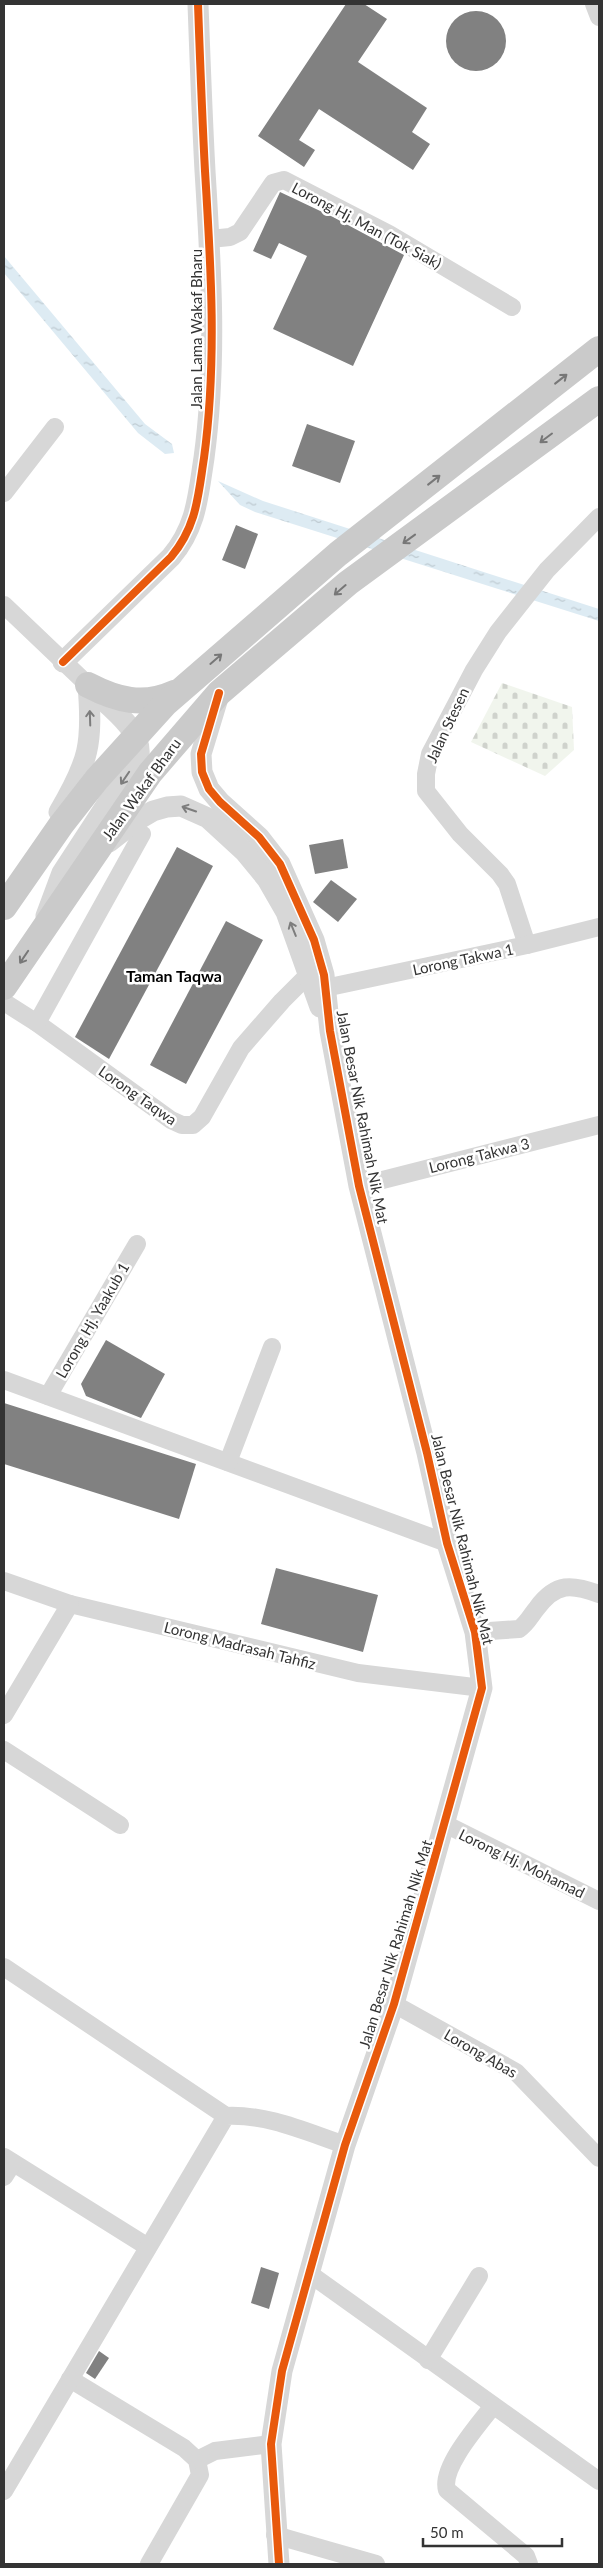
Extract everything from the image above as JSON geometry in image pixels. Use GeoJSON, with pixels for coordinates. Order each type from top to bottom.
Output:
{"type":"FeatureCollection","features":[{"type":"Feature","properties":{"kind":"main road"},"geometry":{"type":"LineString","coordinates":[[4,907],[96,779],[135,734],[180,691],[338,554],[599,349]]}},
{"type":"Feature","properties":{"kind":"main road","name":"Jalan Wakaf Bharu"},"geometry":{"type":"LineString","coordinates":[[4,987],[150,774],[219,693],[348,583],[599,399]]}},
{"type":"Feature","properties":{"kind":"main road"},"geometry":{"type":"LineString","coordinates":[[88,685],[110,696],[144,702],[163,698],[180,691]]}},
{"type":"Feature","properties":{"kind":"street","name":"Jalan Lama Wakaf Bharu"},"geometry":{"type":"LineString","coordinates":[[63,662],[171,557],[184,541],[192,522],[208,430],[212,370],[210,239],[198,4]]}},
{"type":"Feature","properties":{"kind":"street"},"geometry":{"type":"LineString","coordinates":[[594,4],[599,17]]}},
{"type":"Feature","properties":{"kind":"street","name":"Lorong Hj. Man (Tok Siak)"},"geometry":{"type":"LineString","coordinates":[[210,239],[230,237],[240,232],[273,183],[284,180],[389,234],[512,307]]}},
{"type":"Feature","properties":{"kind":"street"},"geometry":{"type":"LineString","coordinates":[[4,492],[55,427]]}},
{"type":"Feature","properties":{"kind":"street","name":"Jalan Stesen"},"geometry":{"type":"LineString","coordinates":[[528,945],[507,884],[500,874],[460,834],[426,791],[426,774],[430,754],[474,670],[536,583],[599,517]]}},
{"type":"Feature","properties":{"kind":"street"},"geometry":{"type":"LineString","coordinates":[[4,606],[88,685],[135,734],[140,748],[136,762],[62,872],[41,931]]}},
{"type":"Feature","properties":{"kind":"street"},"geometry":{"type":"LineString","coordinates":[[26,874],[79,778],[89,751],[91,724],[88,685]]}},
{"type":"Feature","properties":{"kind":"street","name":"Jalan Besar Nik Rahimah Nik Mat"},"geometry":{"type":"LineString","coordinates":[[219,693],[202,747],[202,772],[209,789],[220,802],[259,837],[280,864],[314,940],[326,988],[330,1031],[359,1186],[427,1453],[447,1543],[475,1632],[482,1688],[394,2004],[345,2146],[282,2371],[271,2444],[275,2535],[279,2564]]}},
{"type":"Feature","properties":{"kind":"street","name":"Jalan Besar Nik Rahimah Nik Mat"},"geometry":{"type":"LineString","coordinates":[[94,854],[136,820],[153,810],[181,806],[197,811],[208,818],[246,852],[266,879],[289,919],[307,976],[330,1031]]}},
{"type":"Feature","properties":{"kind":"street"},"geometry":{"type":"LineString","coordinates":[[37,1023],[142,834]]}},
{"type":"Feature","properties":{"kind":"street","name":"Lorong Takwa 1"},"geometry":{"type":"LineString","coordinates":[[326,988],[528,945],[599,927]]}},
{"type":"Feature","properties":{"kind":"street","name":"Lorong Taqwa"},"geometry":{"type":"LineString","coordinates":[[4,1002],[37,1023],[172,1120],[182,1125],[192,1125],[202,1117],[241,1048],[282,1000],[307,976]]}},
{"type":"Feature","properties":{"kind":"street","name":"Lorong Takwa 3"},"geometry":{"type":"LineString","coordinates":[[359,1186],[599,1125]]}},
{"type":"Feature","properties":{"kind":"street","name":"Lorong Hj. Yaakub 1"},"geometry":{"type":"LineString","coordinates":[[48,1396],[137,1244]]}},
{"type":"Feature","properties":{"kind":"street"},"geometry":{"type":"LineString","coordinates":[[228,1462],[272,1347]]}},
{"type":"Feature","properties":{"kind":"street"},"geometry":{"type":"LineString","coordinates":[[4,1380],[447,1543]]}},
{"type":"Feature","properties":{"kind":"street","name":"Lorong Madrasah Tahfiz"},"geometry":{"type":"LineString","coordinates":[[4,1581],[70,1604],[358,1673],[482,1688]]}},
{"type":"Feature","properties":{"kind":"street"},"geometry":{"type":"LineString","coordinates":[[475,1632],[519,1629],[547,1595],[569,1586],[580,1586],[599,1594]]}},
{"type":"Feature","properties":{"kind":"street"},"geometry":{"type":"LineString","coordinates":[[4,1715],[70,1604]]}},
{"type":"Feature","properties":{"kind":"street"},"geometry":{"type":"LineString","coordinates":[[4,1750],[120,1825]]}},
{"type":"Feature","properties":{"kind":"street","name":"Lorong Hj. Mohamad"},"geometry":{"type":"LineString","coordinates":[[444,1824],[599,1901]]}},
{"type":"Feature","properties":{"kind":"street"},"geometry":{"type":"LineString","coordinates":[[4,1967],[226,2116],[247,2115],[271,2120],[345,2146]]}},
{"type":"Feature","properties":{"kind":"street","name":"Lorong Abas"},"geometry":{"type":"LineString","coordinates":[[394,2004],[516,2072],[599,2158]]}},
{"type":"Feature","properties":{"kind":"street"},"geometry":{"type":"LineString","coordinates":[[4,2491],[226,2116]]}},
{"type":"Feature","properties":{"kind":"street"},"geometry":{"type":"LineString","coordinates":[[7,2166],[148,2247]]}},
{"type":"Feature","properties":{"kind":"street"},"geometry":{"type":"LineString","coordinates":[[310,2274],[599,2481]]}},
{"type":"Feature","properties":{"kind":"street"},"geometry":{"type":"LineString","coordinates":[[428,2360],[479,2276]]}},
{"type":"Feature","properties":{"kind":"street"},"geometry":{"type":"LineString","coordinates":[[70,2379],[184,2448],[197,2460],[200,2475],[149,2564]]}},
{"type":"Feature","properties":{"kind":"street"},"geometry":{"type":"LineString","coordinates":[[493,2406],[448,2470],[445,2484],[446,2490],[526,2556],[529,2564]]}},
{"type":"Feature","properties":{"kind":"street"},"geometry":{"type":"LineString","coordinates":[[197,2460],[215,2452],[271,2444]]}},
{"type":"Feature","properties":{"kind":"street"},"geometry":{"type":"LineString","coordinates":[[275,2535],[376,2564]]}},
{"type":"Feature","properties":{"kind":"green space"},"geometry":{"type":"Polygon","coordinates":[[[502,683],[572,707],[574,750],[545,776],[471,742],[502,683]]]}},
{"type":"Feature","properties":{"kind":"water"},"geometry":{"type":"Polygon","coordinates":[[[4,256],[145,424],[172,444],[174,453],[165,454],[138,433],[4,273],[4,256]]]}},
{"type":"Feature","properties":{"kind":"water"},"geometry":{"type":"Polygon","coordinates":[[[218,481],[263,501],[599,609],[599,621],[255,512],[240,505],[218,481]]]}},
{"type":"Feature","properties":{"kind":"building"},"geometry":{"type":"Polygon","coordinates":[[[346,4],[364,4],[387,19],[358,62],[427,108],[412,132],[430,144],[413,170],[319,109],[299,140],[315,150],[304,167],[258,136],[346,4]]]}},
{"type":"Feature","properties":{"kind":"building"},"geometry":{"type":"Polygon","coordinates":[[[470,11],[482,11],[498,19],[504,29],[506,41],[504,53],[498,63],[482,71],[470,71],[454,63],[446,47],[446,35],[454,19],[470,11]]]}},
{"type":"Feature","properties":{"kind":"building"},"geometry":{"type":"Polygon","coordinates":[[[280,192],[333,217],[404,255],[353,366],[273,329],[307,256],[279,243],[271,259],[253,251],[280,192]]]}},
{"type":"Feature","properties":{"kind":"building"},"geometry":{"type":"Polygon","coordinates":[[[307,424],[355,441],[340,483],[292,466],[307,424]]]}},
{"type":"Feature","properties":{"kind":"building"},"geometry":{"type":"Polygon","coordinates":[[[236,525],[258,534],[245,569],[222,560],[236,525]]]}},
{"type":"Feature","properties":{"kind":"building"},"geometry":{"type":"Polygon","coordinates":[[[343,839],[348,868],[315,874],[309,845],[343,839]]]}},
{"type":"Feature","properties":{"kind":"building"},"geometry":{"type":"Polygon","coordinates":[[[177,847],[213,866],[109,1059],[75,1037],[177,847]]]}},
{"type":"Feature","properties":{"kind":"building"},"geometry":{"type":"Polygon","coordinates":[[[331,880],[357,899],[338,922],[313,902],[331,880]]]}},
{"type":"Feature","properties":{"kind":"building"},"geometry":{"type":"Polygon","coordinates":[[[226,921],[263,940],[186,1084],[150,1065],[226,921]]]}},
{"type":"Feature","properties":{"kind":"building"},"geometry":{"type":"Polygon","coordinates":[[[106,1340],[165,1374],[141,1418],[86,1396],[81,1384],[106,1340]]]}},
{"type":"Feature","properties":{"kind":"building"},"geometry":{"type":"Polygon","coordinates":[[[4,1403],[196,1464],[179,1519],[4,1464],[4,1403]]]}},
{"type":"Feature","properties":{"kind":"building"},"geometry":{"type":"Polygon","coordinates":[[[276,1568],[378,1595],[363,1652],[261,1624],[276,1568]]]}},
{"type":"Feature","properties":{"kind":"building"},"geometry":{"type":"Polygon","coordinates":[[[261,2267],[279,2273],[269,2309],[251,2303],[261,2267]]]}},
{"type":"Feature","properties":{"kind":"building"},"geometry":{"type":"Polygon","coordinates":[[[99,2351],[109,2358],[95,2379],[86,2373],[99,2351]]]}},
{"type":"Feature","properties":{"kind":"cycle path"},"geometry":{"type":"LineString","coordinates":[[63,662],[171,557],[186,534],[198,498],[208,422],[212,350],[211,279],[198,4]]}},
{"type":"Feature","properties":{"kind":"cycle path"},"geometry":{"type":"LineString","coordinates":[[219,693],[201,754],[202,772],[209,789],[220,802],[259,837],[280,864],[314,940],[324,975],[330,1031],[359,1186],[427,1453],[447,1543],[475,1632],[482,1688],[394,2004],[345,2145],[282,2371],[271,2444],[279,2564]]}},
{"type":"Feature","properties":{"kind":"district","name":"Taman Taqwa"},"geometry":{"type":"Point","coordinates":[174,975]}}]}
